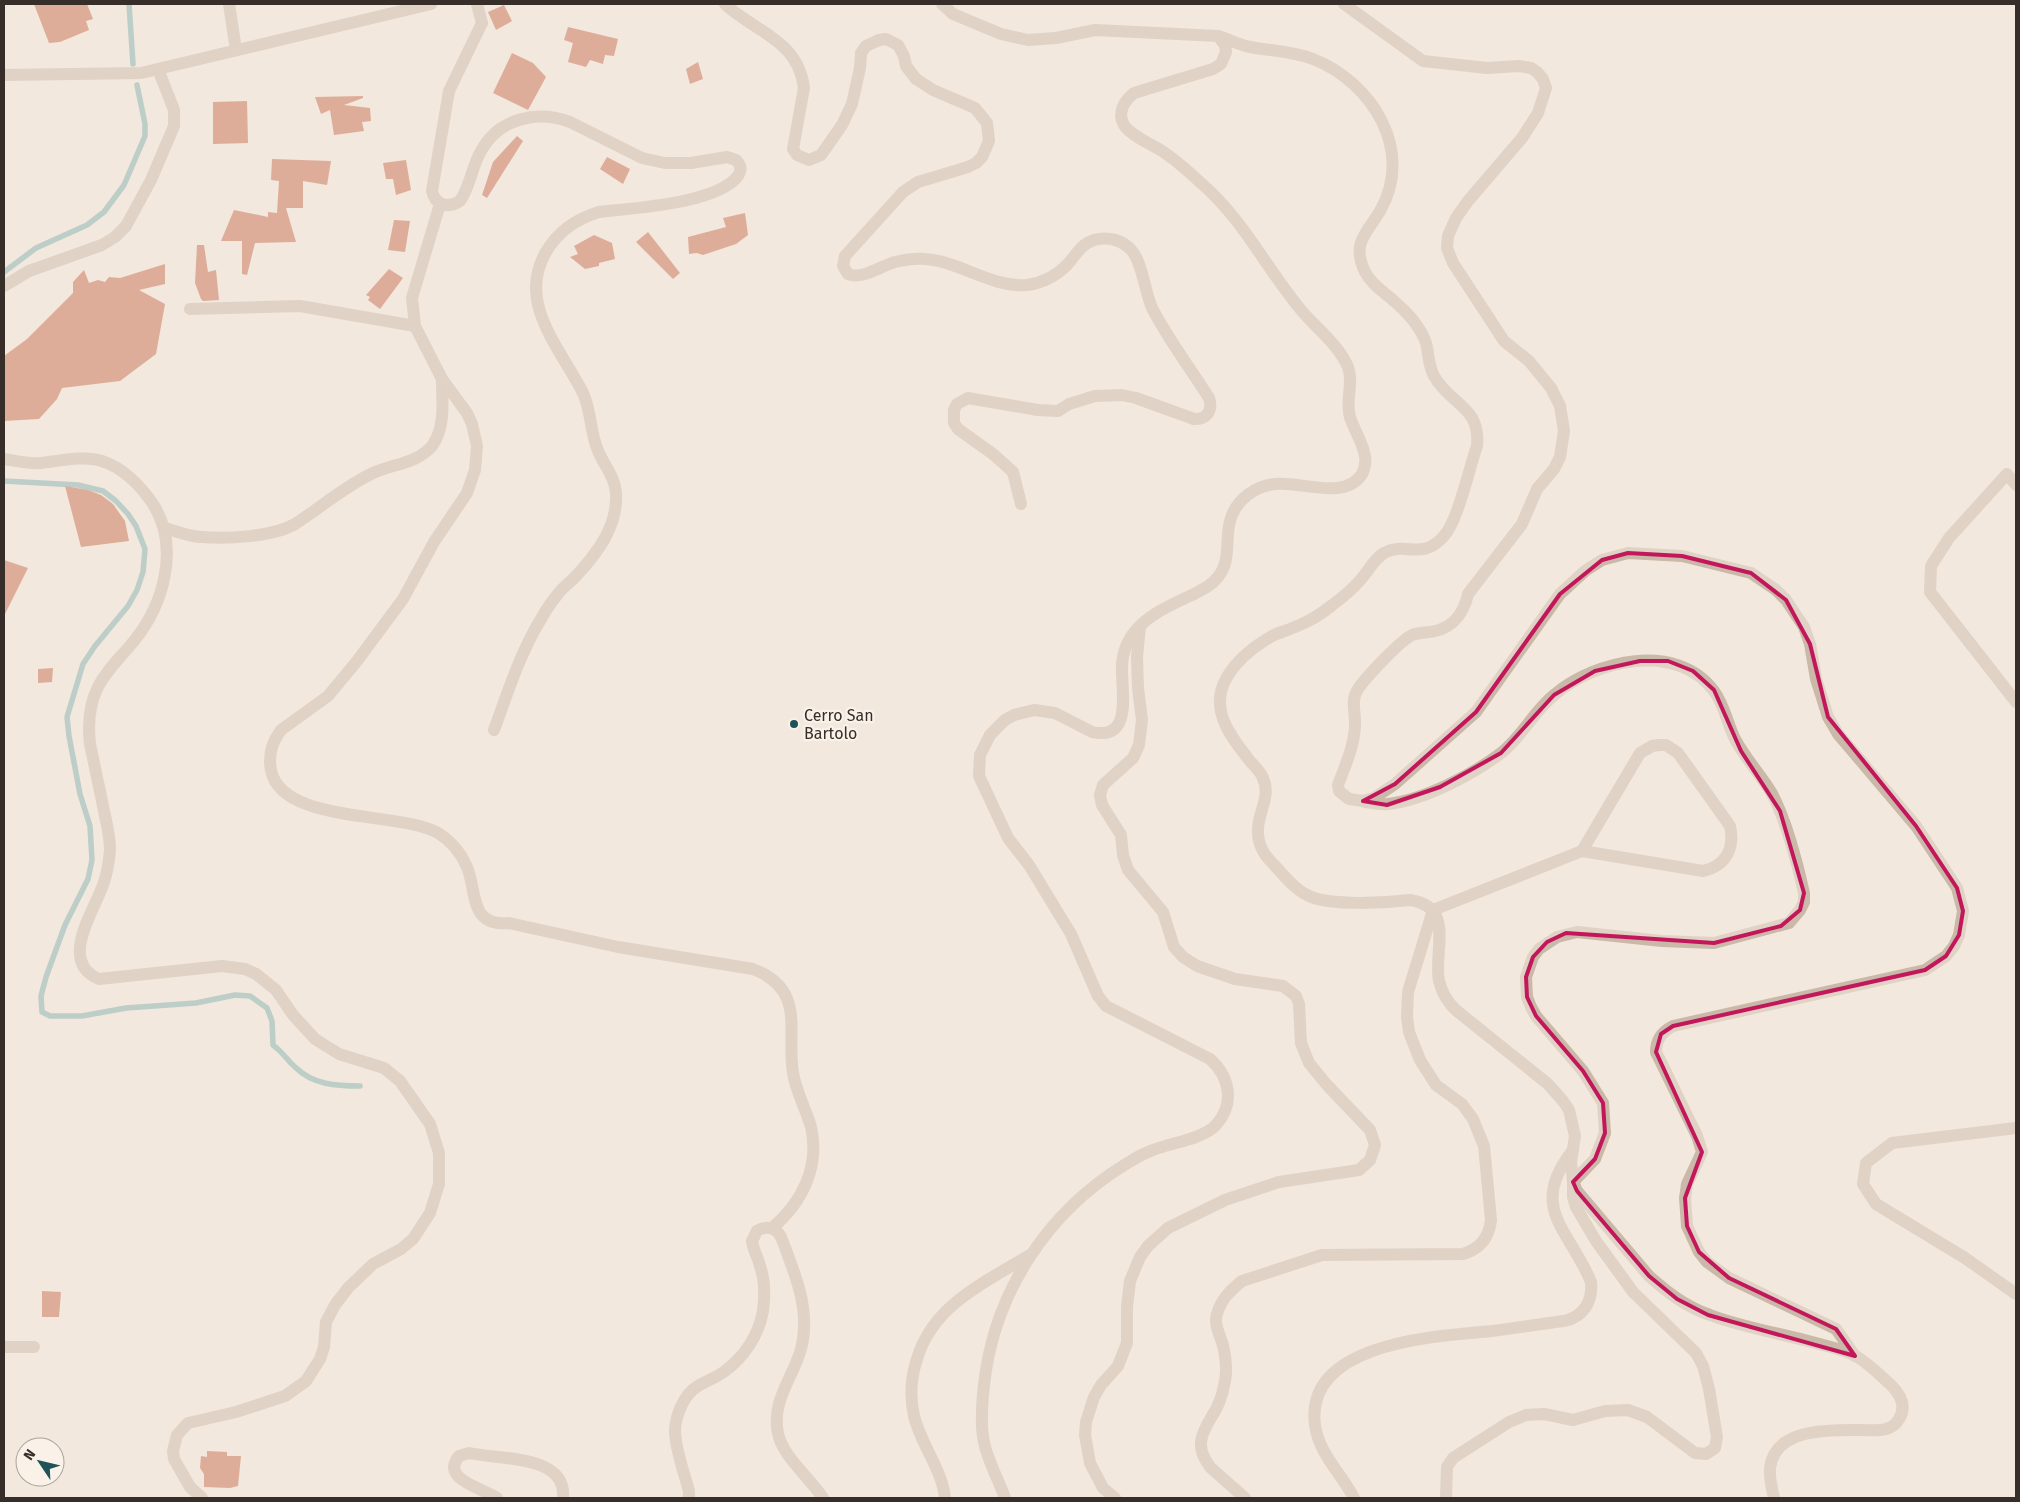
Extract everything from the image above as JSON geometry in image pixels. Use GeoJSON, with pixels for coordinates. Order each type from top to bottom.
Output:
{"type":"FeatureCollection","features":[{"type":"Feature","properties":{"kind":"street"},"geometry":{"type":"LineString","coordinates":[[229,4],[236,50]]}},
{"type":"Feature","properties":{"kind":"street"},"geometry":{"type":"LineString","coordinates":[[4,75],[141,73],[431,4]]}},
{"type":"Feature","properties":{"kind":"street"},"geometry":{"type":"LineString","coordinates":[[477,4],[482,23],[449,91],[432,191],[440,204],[450,206],[460,201],[481,151],[497,131],[514,121],[532,116],[558,118],[570,122],[642,158],[665,163],[691,163],[727,157],[736,160],[741,168],[741,173],[734,181],[717,192],[690,199],[598,212],[585,216],[560,232],[544,254],[536,278],[536,304],[546,330],[584,395],[596,447],[610,474],[616,491],[614,518],[605,540],[577,575],[559,592],[540,620],[514,676],[494,730]]}},
{"type":"Feature","properties":{"kind":"street"},"geometry":{"type":"LineString","coordinates":[[725,4],[782,44],[795,59],[803,78],[804,88],[793,149],[802,158],[809,160],[821,155],[842,125],[852,104],[860,68],[861,53],[866,46],[879,40],[886,39],[898,45],[904,56],[906,66],[916,79],[932,90],[975,108],[987,123],[989,141],[982,157],[968,167],[918,182],[903,192],[845,256],[843,266],[848,274],[858,276],[893,263],[922,258],[947,263],[1007,284],[1028,285],[1058,273],[1080,249],[1094,240],[1102,238],[1118,241],[1132,250],[1136,256],[1145,290],[1153,308],[1209,398],[1209,411],[1203,418],[1194,419],[1136,398],[1122,395],[1095,396],[1069,404],[1058,411],[1038,410],[974,398],[962,400],[954,410],[954,423],[958,429],[993,454],[1013,472],[1021,504]]}},
{"type":"Feature","properties":{"kind":"street"},"geometry":{"type":"LineString","coordinates":[[942,4],[953,14],[1001,34],[1028,40],[1056,38],[1095,30],[1218,36],[1249,46],[1282,50],[1315,60],[1350,81],[1378,112],[1386,126],[1390,141],[1392,173],[1390,186],[1380,210],[1363,236],[1360,252],[1361,263],[1372,282],[1415,323],[1426,343],[1428,360],[1440,386],[1467,409],[1473,417],[1478,436],[1477,446],[1454,519],[1444,537],[1436,544],[1422,550],[1401,548],[1386,553],[1374,562],[1361,579],[1330,608],[1312,619],[1275,635],[1243,657],[1222,686],[1220,696],[1221,715],[1228,731],[1257,769],[1265,783],[1266,802],[1257,828],[1260,845],[1268,859],[1294,886],[1309,896],[1329,902],[1410,900],[1418,901],[1432,910],[1440,924],[1438,972],[1445,998],[1457,1011],[1556,1092],[1569,1110],[1575,1136],[1571,1162],[1573,1197],[1576,1206],[1596,1241],[1633,1292],[1696,1354],[1703,1366],[1709,1388],[1717,1442],[1710,1452],[1700,1455],[1647,1417],[1628,1410],[1605,1410],[1573,1420],[1544,1414],[1526,1415],[1509,1422],[1453,1458],[1447,1467],[1446,1498]]}},
{"type":"Feature","properties":{"kind":"street"},"geometry":{"type":"LineString","coordinates":[[1344,4],[1423,60],[1487,68],[1519,66],[1537,72],[1543,79],[1546,88],[1538,113],[1522,138],[1456,218],[1448,236],[1447,248],[1453,263],[1504,341],[1529,361],[1551,388],[1560,406],[1564,431],[1560,457],[1554,469],[1537,489],[1522,524],[1468,594],[1463,610],[1457,618],[1443,629],[1413,634],[1363,683],[1355,694],[1354,739],[1338,784],[1339,791],[1344,796],[1386,805],[1415,798],[1469,774],[1501,753],[1524,730],[1542,705],[1574,681],[1595,671],[1640,661],[1668,662],[1693,671],[1704,680],[1722,702],[1730,729],[1741,752],[1771,793],[1780,811],[1802,884],[1804,902],[1796,918],[1789,923],[1714,944],[1662,941],[1577,932],[1557,937],[1540,949],[1531,962],[1526,977],[1527,998],[1536,1016],[1584,1071],[1603,1103],[1605,1133],[1595,1159],[1573,1182]]}},
{"type":"Feature","properties":{"kind":"street"},"geometry":{"type":"LineString","coordinates":[[1005,1498],[984,1442],[983,1394],[990,1347],[997,1324],[1017,1278],[1031,1254],[1064,1212],[1105,1177],[1151,1150],[1207,1132],[1221,1118],[1228,1101],[1226,1082],[1222,1073],[1210,1059],[1106,1006],[1098,996],[1071,934],[1029,865],[1008,838],[979,776],[980,755],[987,740],[997,727],[1014,715],[1034,710],[1055,713],[1099,734],[1106,733],[1118,726],[1123,712],[1123,656],[1130,639],[1140,626],[1153,616],[1202,591],[1218,577],[1227,559],[1229,525],[1232,514],[1246,496],[1262,487],[1278,484],[1341,488],[1348,486],[1360,476],[1365,462],[1363,448],[1349,416],[1348,399],[1351,380],[1348,368],[1338,350],[1301,311],[1277,280],[1243,227],[1222,203],[1204,185],[1164,152],[1129,132],[1122,120],[1121,114],[1125,102],[1134,93],[1213,69],[1221,64],[1226,52],[1225,46],[1218,36]]}},
{"type":"Feature","properties":{"kind":"street"},"geometry":{"type":"LineString","coordinates":[[4,286],[29,271],[102,245],[115,237],[126,226],[151,180],[174,126],[174,110],[158,69]]}},
{"type":"Feature","properties":{"kind":"street"},"geometry":{"type":"LineString","coordinates":[[440,204],[412,298],[415,326],[442,379],[467,413],[475,435],[477,458],[472,482],[467,493],[434,542],[403,600],[357,661],[328,696],[281,730],[270,755],[272,774],[282,790],[298,801],[355,816],[425,828],[446,838],[462,857],[468,868],[472,893],[478,909],[494,922],[509,922],[628,949],[753,970],[770,978],[777,984],[784,991],[791,1008],[793,1072],[811,1127],[813,1155],[807,1182],[801,1196],[784,1219],[772,1228]]}},
{"type":"Feature","properties":{"kind":"street"},"geometry":{"type":"LineString","coordinates":[[190,309],[300,306],[415,326]]}},
{"type":"Feature","properties":{"kind":"street"},"geometry":{"type":"LineString","coordinates":[[165,528],[200,537],[219,537],[256,536],[292,525],[358,480],[378,470],[422,455],[432,445],[439,433],[442,418],[442,379]]}},
{"type":"Feature","properties":{"kind":"street"},"geometry":{"type":"LineString","coordinates":[[4,459],[40,463],[71,459],[101,461],[125,474],[136,483],[158,512],[165,528],[168,554],[167,563],[160,592],[153,610],[135,640],[104,676],[92,704],[89,732],[90,744],[107,820],[110,852],[103,884],[89,914],[81,944],[82,965],[86,971],[100,979],[222,966],[245,969],[256,974],[276,990],[293,1015],[315,1039],[346,1057],[384,1068],[400,1082],[430,1124],[438,1146],[441,1168],[436,1198],[422,1226],[401,1249],[373,1264],[348,1288],[335,1304],[326,1322],[324,1348],[320,1360],[306,1381],[284,1396],[236,1412],[188,1423],[176,1434],[172,1450],[174,1459],[190,1487],[202,1498]]}},
{"type":"Feature","properties":{"kind":"street"},"geometry":{"type":"LineString","coordinates":[[2016,486],[2007,474],[1949,538],[1931,566],[1930,592],[2016,702]]}},
{"type":"Feature","properties":{"kind":"street"},"geometry":{"type":"LineString","coordinates":[[1363,801],[1374,798],[1395,784],[1476,712],[1560,594],[1585,571],[1602,560],[1628,553],[1682,556],[1751,573],[1776,590],[1786,600],[1804,628],[1810,644],[1816,679],[1828,717],[1838,734],[1916,826],[1957,888],[1963,911],[1959,935],[1954,946],[1946,956],[1925,970],[1673,1026],[1661,1034],[1657,1041],[1656,1052],[1697,1136],[1702,1152],[1687,1184],[1685,1198],[1687,1226],[1698,1252],[1707,1262],[1729,1278],[1836,1329],[1855,1356]]}},
{"type":"Feature","properties":{"kind":"street"},"geometry":{"type":"LineString","coordinates":[[1115,1498],[1102,1488],[1090,1463],[1085,1435],[1086,1422],[1094,1396],[1118,1366],[1127,1343],[1126,1307],[1130,1281],[1137,1263],[1148,1246],[1168,1228],[1225,1200],[1279,1182],[1359,1170],[1370,1160],[1375,1145],[1370,1130],[1326,1085],[1309,1063],[1301,1043],[1299,1004],[1296,996],[1283,986],[1235,979],[1197,966],[1182,957],[1174,947],[1163,912],[1128,870],[1123,855],[1121,835],[1102,805],[1100,795],[1103,785],[1133,758],[1139,745],[1142,720],[1137,657],[1140,626]]}},
{"type":"Feature","properties":{"kind":"street"},"geometry":{"type":"LineString","coordinates":[[1432,910],[1582,851],[1703,871],[1717,866],[1728,855],[1731,848],[1732,833],[1730,826],[1678,753],[1666,745],[1659,745],[1652,746],[1640,753],[1582,851]]}},
{"type":"Feature","properties":{"kind":"street"},"geometry":{"type":"LineString","coordinates":[[1245,1498],[1211,1468],[1201,1449],[1202,1434],[1218,1404],[1225,1379],[1224,1351],[1215,1324],[1220,1305],[1226,1296],[1238,1284],[1253,1276],[1322,1255],[1462,1254],[1478,1247],[1488,1235],[1490,1228],[1484,1146],[1473,1119],[1462,1104],[1436,1085],[1420,1060],[1409,1032],[1407,1017],[1408,992],[1432,910]]}},
{"type":"Feature","properties":{"kind":"street"},"geometry":{"type":"LineString","coordinates":[[2016,1128],[1892,1143],[1866,1163],[1863,1184],[1876,1204],[1965,1258],[2016,1294]]}},
{"type":"Feature","properties":{"kind":"street"},"geometry":{"type":"LineString","coordinates":[[1354,1498],[1321,1448],[1315,1423],[1318,1397],[1331,1376],[1340,1367],[1389,1345],[1415,1338],[1564,1321],[1577,1316],[1587,1306],[1592,1290],[1591,1282],[1561,1229],[1553,1209],[1551,1197],[1560,1169],[1574,1149]]}},
{"type":"Feature","properties":{"kind":"street"},"geometry":{"type":"LineString","coordinates":[[1573,1182],[1577,1191],[1650,1276],[1677,1299],[1700,1311],[1724,1320],[1827,1346],[1855,1356],[1875,1370],[1899,1395],[1902,1402],[1900,1418],[1888,1429],[1880,1431],[1839,1430],[1797,1436],[1788,1440],[1781,1446],[1772,1460],[1770,1476],[1774,1498]]}},
{"type":"Feature","properties":{"kind":"street"},"geometry":{"type":"LineString","coordinates":[[690,1498],[677,1446],[675,1431],[677,1417],[684,1401],[696,1387],[724,1372],[735,1363],[752,1341],[763,1312],[764,1297],[764,1281],[752,1240],[757,1231],[767,1227],[772,1228],[781,1236],[799,1286],[804,1313],[802,1348],[778,1405],[778,1433],[782,1445],[823,1498]]}},
{"type":"Feature","properties":{"kind":"street"},"geometry":{"type":"LineString","coordinates":[[945,1498],[942,1482],[914,1416],[912,1382],[919,1351],[934,1323],[957,1300],[1031,1254]]}},
{"type":"Feature","properties":{"kind":"street"},"geometry":{"type":"LineString","coordinates":[[4,1347],[34,1347]]}},
{"type":"Feature","properties":{"kind":"street"},"geometry":{"type":"LineString","coordinates":[[497,1498],[491,1493],[456,1476],[454,1466],[459,1456],[469,1453],[535,1463],[550,1469],[560,1478],[564,1490],[563,1498]]}},
{"type":"Feature","properties":{"kind":"highlighted area"},"geometry":{"type":"Polygon","coordinates":[[[1628,553],[1682,556],[1751,573],[1786,600],[1810,644],[1828,717],[1916,826],[1957,888],[1963,911],[1959,935],[1946,956],[1925,970],[1673,1026],[1661,1034],[1656,1052],[1702,1152],[1685,1198],[1687,1226],[1699,1252],[1729,1278],[1836,1329],[1855,1356],[1708,1315],[1677,1299],[1649,1276],[1577,1191],[1573,1182],[1595,1159],[1605,1133],[1603,1103],[1583,1071],[1536,1016],[1527,997],[1526,977],[1533,957],[1547,942],[1566,933],[1714,943],[1781,926],[1800,910],[1804,893],[1780,811],[1741,751],[1714,690],[1693,671],[1668,661],[1640,661],[1595,671],[1554,695],[1501,753],[1440,787],[1387,805],[1363,801],[1395,784],[1476,712],[1560,594],[1602,560],[1628,553]]]}},
{"type":"Feature","properties":{"kind":"building"},"geometry":{"type":"Polygon","coordinates":[[[34,4],[87,4],[93,19],[86,21],[89,30],[60,42],[49,43],[34,4]]]}},
{"type":"Feature","properties":{"kind":"building"},"geometry":{"type":"Polygon","coordinates":[[[504,5],[512,21],[496,30],[488,12],[504,5]]]}},
{"type":"Feature","properties":{"kind":"building"},"geometry":{"type":"Polygon","coordinates":[[[568,27],[618,39],[614,56],[605,55],[603,64],[590,60],[586,67],[568,62],[573,43],[564,40],[568,27]]]}},
{"type":"Feature","properties":{"kind":"building"},"geometry":{"type":"Polygon","coordinates":[[[512,53],[533,63],[546,77],[528,110],[493,93],[512,53]]]}},
{"type":"Feature","properties":{"kind":"building"},"geometry":{"type":"Polygon","coordinates":[[[698,62],[703,79],[690,84],[686,69],[698,62]]]}},
{"type":"Feature","properties":{"kind":"building"},"geometry":{"type":"Polygon","coordinates":[[[363,96],[363,98],[344,105],[370,108],[371,121],[362,122],[364,131],[334,135],[330,110],[321,114],[315,97],[363,96]]]}},
{"type":"Feature","properties":{"kind":"building"},"geometry":{"type":"Polygon","coordinates":[[[247,101],[248,143],[213,144],[213,102],[247,101]]]}},
{"type":"Feature","properties":{"kind":"building"},"geometry":{"type":"Polygon","coordinates":[[[517,136],[523,141],[487,198],[482,195],[493,162],[517,136]]]}},
{"type":"Feature","properties":{"kind":"building"},"geometry":{"type":"Polygon","coordinates":[[[607,157],[630,169],[623,184],[600,169],[607,157]]]}},
{"type":"Feature","properties":{"kind":"building"},"geometry":{"type":"Polygon","coordinates":[[[272,159],[331,161],[327,185],[303,181],[303,208],[286,208],[296,242],[255,243],[247,275],[242,274],[242,241],[221,241],[234,210],[268,217],[268,212],[277,213],[279,181],[271,180],[272,159]]]}},
{"type":"Feature","properties":{"kind":"building"},"geometry":{"type":"Polygon","coordinates":[[[406,160],[411,190],[396,195],[393,179],[386,179],[383,163],[406,160]]]}},
{"type":"Feature","properties":{"kind":"building"},"geometry":{"type":"Polygon","coordinates":[[[745,213],[748,235],[736,244],[703,255],[697,253],[689,254],[688,237],[726,227],[723,218],[745,213]]]}},
{"type":"Feature","properties":{"kind":"building"},"geometry":{"type":"Polygon","coordinates":[[[394,220],[410,221],[405,252],[388,250],[394,220]]]}},
{"type":"Feature","properties":{"kind":"building"},"geometry":{"type":"Polygon","coordinates":[[[648,232],[680,273],[673,279],[636,242],[648,232]]]}},
{"type":"Feature","properties":{"kind":"building"},"geometry":{"type":"Polygon","coordinates":[[[594,235],[612,243],[615,259],[599,263],[599,266],[585,269],[570,257],[578,254],[574,246],[594,235]]]}},
{"type":"Feature","properties":{"kind":"building"},"geometry":{"type":"Polygon","coordinates":[[[197,245],[204,245],[208,272],[216,270],[219,300],[203,301],[201,299],[195,283],[197,245]]]}},
{"type":"Feature","properties":{"kind":"building"},"geometry":{"type":"Polygon","coordinates":[[[165,264],[165,284],[139,290],[165,304],[156,354],[120,381],[62,388],[57,399],[39,419],[4,421],[4,356],[27,339],[73,293],[73,282],[84,270],[89,283],[98,280],[105,282],[109,277],[120,278],[165,264]]]}},
{"type":"Feature","properties":{"kind":"building"},"geometry":{"type":"Polygon","coordinates":[[[389,269],[403,278],[380,309],[368,300],[370,297],[366,295],[389,269]]]}},
{"type":"Feature","properties":{"kind":"building"},"geometry":{"type":"Polygon","coordinates":[[[65,486],[88,490],[101,495],[113,504],[125,521],[129,541],[81,547],[65,486]]]}},
{"type":"Feature","properties":{"kind":"building"},"geometry":{"type":"Polygon","coordinates":[[[4,560],[28,568],[4,616],[4,560]]]}},
{"type":"Feature","properties":{"kind":"building"},"geometry":{"type":"Polygon","coordinates":[[[53,668],[52,682],[38,683],[38,669],[53,668]]]}},
{"type":"Feature","properties":{"kind":"building"},"geometry":{"type":"Polygon","coordinates":[[[42,1291],[61,1292],[59,1317],[42,1317],[42,1291]]]}},
{"type":"Feature","properties":{"kind":"building"},"geometry":{"type":"Polygon","coordinates":[[[207,1451],[227,1452],[227,1456],[241,1456],[238,1486],[230,1488],[204,1487],[204,1474],[200,1468],[201,1456],[207,1457],[207,1451]]]}},
{"type":"Feature","properties":{"kind":"waterway"},"geometry":{"type":"LineString","coordinates":[[129,4],[133,64]]}},
{"type":"Feature","properties":{"kind":"waterway"},"geometry":{"type":"LineString","coordinates":[[4,272],[36,248],[87,225],[104,212],[124,185],[145,136],[145,124],[137,85]]}},
{"type":"Feature","properties":{"kind":"waterway"},"geometry":{"type":"LineString","coordinates":[[4,481],[78,485],[103,491],[128,514],[136,526],[145,549],[143,572],[137,590],[128,606],[95,646],[83,664],[67,717],[80,794],[90,826],[92,860],[88,879],[65,925],[46,977],[41,996],[42,1012],[50,1016],[82,1016],[126,1008],[196,1003],[235,995],[250,996],[267,1008],[272,1021],[273,1045],[302,1073],[317,1081],[343,1086],[360,1086]]}},
{"type":"Feature","properties":{"kind":"place","name":"Cerro San Bartolo"},"geometry":{"type":"Point","coordinates":[794,724]}}]}
